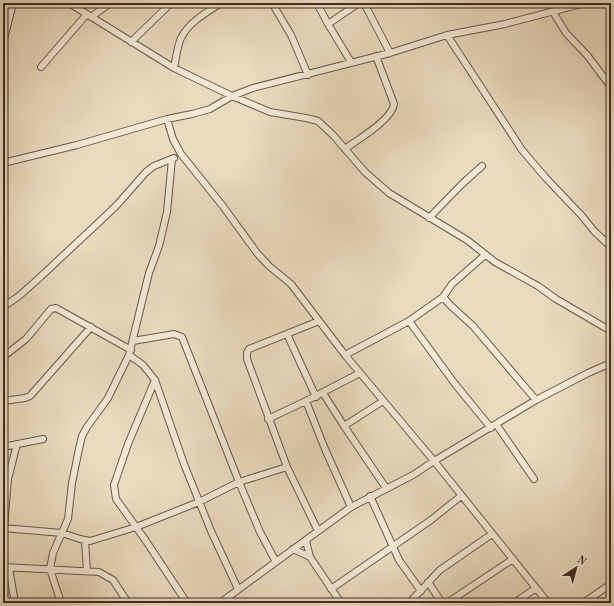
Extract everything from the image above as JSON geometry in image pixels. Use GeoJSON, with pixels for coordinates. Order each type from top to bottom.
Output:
{"type":"FeatureCollection","features":[{"type":"Feature","properties":{"kind":"street"},"geometry":{"type":"LineString","coordinates":[[3,43],[13,3]]}},
{"type":"Feature","properties":{"kind":"street"},"geometry":{"type":"LineString","coordinates":[[69,3],[174,68],[232,96],[270,112],[318,121],[333,135],[365,172],[389,194],[467,240],[495,262],[538,286],[556,299],[611,331]]}},
{"type":"Feature","properties":{"kind":"street"},"geometry":{"type":"LineString","coordinates":[[42,67],[89,15],[110,3]]}},
{"type":"Feature","properties":{"kind":"street"},"geometry":{"type":"LineString","coordinates":[[131,42],[171,3]]}},
{"type":"Feature","properties":{"kind":"street"},"geometry":{"type":"LineString","coordinates":[[174,68],[181,38],[186,30],[221,3]]}},
{"type":"Feature","properties":{"kind":"street"},"geometry":{"type":"LineString","coordinates":[[272,3],[291,35],[308,75]]}},
{"type":"Feature","properties":{"kind":"street"},"geometry":{"type":"LineString","coordinates":[[317,3],[351,62]]}},
{"type":"Feature","properties":{"kind":"street"},"geometry":{"type":"LineString","coordinates":[[328,24],[359,3]]}},
{"type":"Feature","properties":{"kind":"street"},"geometry":{"type":"LineString","coordinates":[[364,3],[390,53]]}},
{"type":"Feature","properties":{"kind":"street"},"geometry":{"type":"LineString","coordinates":[[3,163],[77,145],[166,118],[192,114],[210,109],[232,96],[253,88],[390,53],[447,35],[505,24],[553,12],[567,5],[586,3]]}},
{"type":"Feature","properties":{"kind":"street"},"geometry":{"type":"LineString","coordinates":[[553,12],[566,33],[587,55],[611,87]]}},
{"type":"Feature","properties":{"kind":"street"},"geometry":{"type":"LineString","coordinates":[[447,35],[522,150],[594,231],[611,247]]}},
{"type":"Feature","properties":{"kind":"street"},"geometry":{"type":"LineString","coordinates":[[345,149],[391,114],[394,108],[394,104],[376,56]]}},
{"type":"Feature","properties":{"kind":"street"},"geometry":{"type":"LineString","coordinates":[[166,118],[173,139],[181,154],[222,205],[257,253],[269,266],[291,284],[345,355],[434,461],[548,603]]}},
{"type":"Feature","properties":{"kind":"street"},"geometry":{"type":"LineString","coordinates":[[3,307],[24,292],[97,224],[117,205],[146,172],[154,166],[181,154]]}},
{"type":"Feature","properties":{"kind":"street"},"geometry":{"type":"LineString","coordinates":[[61,603],[50,569],[53,553],[68,519],[72,483],[82,436],[108,398],[130,352],[149,273],[159,246],[167,212],[172,159]]}},
{"type":"Feature","properties":{"kind":"street"},"geometry":{"type":"LineString","coordinates":[[429,218],[482,166]]}},
{"type":"Feature","properties":{"kind":"street"},"geometry":{"type":"LineString","coordinates":[[345,355],[409,321],[443,297],[452,284],[485,255]]}},
{"type":"Feature","properties":{"kind":"street"},"geometry":{"type":"LineString","coordinates":[[443,297],[473,326],[536,400]]}},
{"type":"Feature","properties":{"kind":"street"},"geometry":{"type":"LineString","coordinates":[[3,357],[26,339],[51,309],[56,308],[130,352],[155,380],[199,502],[238,589]]}},
{"type":"Feature","properties":{"kind":"street"},"geometry":{"type":"LineString","coordinates":[[318,531],[287,466],[268,419],[247,359],[247,353],[250,349],[319,320]]}},
{"type":"Feature","properties":{"kind":"street"},"geometry":{"type":"LineString","coordinates":[[409,321],[455,384],[493,426],[534,479]]}},
{"type":"Feature","properties":{"kind":"street"},"geometry":{"type":"LineString","coordinates":[[3,401],[30,396],[91,328]]}},
{"type":"Feature","properties":{"kind":"street"},"geometry":{"type":"LineString","coordinates":[[133,341],[174,334],[182,337],[239,482],[260,532],[276,562]]}},
{"type":"Feature","properties":{"kind":"street"},"geometry":{"type":"LineString","coordinates":[[287,334],[316,397]]}},
{"type":"Feature","properties":{"kind":"street"},"geometry":{"type":"LineString","coordinates":[[220,603],[352,507],[370,496],[413,475],[536,400],[588,373],[611,363]]}},
{"type":"Feature","properties":{"kind":"street"},"geometry":{"type":"LineString","coordinates":[[268,419],[316,397],[360,373]]}},
{"type":"Feature","properties":{"kind":"street"},"geometry":{"type":"LineString","coordinates":[[155,380],[128,444],[114,485],[116,499],[187,603]]}},
{"type":"Feature","properties":{"kind":"street"},"geometry":{"type":"LineString","coordinates":[[323,392],[386,488]]}},
{"type":"Feature","properties":{"kind":"street"},"geometry":{"type":"LineString","coordinates":[[306,401],[325,449],[352,507]]}},
{"type":"Feature","properties":{"kind":"street"},"geometry":{"type":"LineString","coordinates":[[344,426],[383,401]]}},
{"type":"Feature","properties":{"kind":"street"},"geometry":{"type":"LineString","coordinates":[[3,447],[43,439]]}},
{"type":"Feature","properties":{"kind":"street"},"geometry":{"type":"LineString","coordinates":[[17,444],[8,484],[3,528],[62,533],[85,541],[90,541],[136,527],[199,502],[239,482],[287,466]]}},
{"type":"Feature","properties":{"kind":"street"},"geometry":{"type":"LineString","coordinates":[[370,496],[401,564],[421,591]]}},
{"type":"Feature","properties":{"kind":"street"},"geometry":{"type":"LineString","coordinates":[[331,589],[431,520],[461,496]]}},
{"type":"Feature","properties":{"kind":"street"},"geometry":{"type":"LineString","coordinates":[[409,603],[440,570],[492,534]]}},
{"type":"Feature","properties":{"kind":"street"},"geometry":{"type":"LineString","coordinates":[[85,541],[87,571]]}},
{"type":"Feature","properties":{"kind":"street"},"geometry":{"type":"LineString","coordinates":[[306,541],[310,557],[341,603]]}},
{"type":"Feature","properties":{"kind":"street"},"geometry":{"type":"LineString","coordinates":[[293,549],[310,557]]}},
{"type":"Feature","properties":{"kind":"street"},"geometry":{"type":"LineString","coordinates":[[447,603],[513,559]]}},
{"type":"Feature","properties":{"kind":"street"},"geometry":{"type":"LineString","coordinates":[[15,603],[6,567],[99,572],[113,580],[128,603]]}},
{"type":"Feature","properties":{"kind":"street"},"geometry":{"type":"LineString","coordinates":[[428,582],[442,603]]}},
{"type":"Feature","properties":{"kind":"street"},"geometry":{"type":"LineString","coordinates":[[583,603],[611,584]]}},
{"type":"Feature","properties":{"kind":"street"},"geometry":{"type":"LineString","coordinates":[[514,603],[536,588]]}}]}
